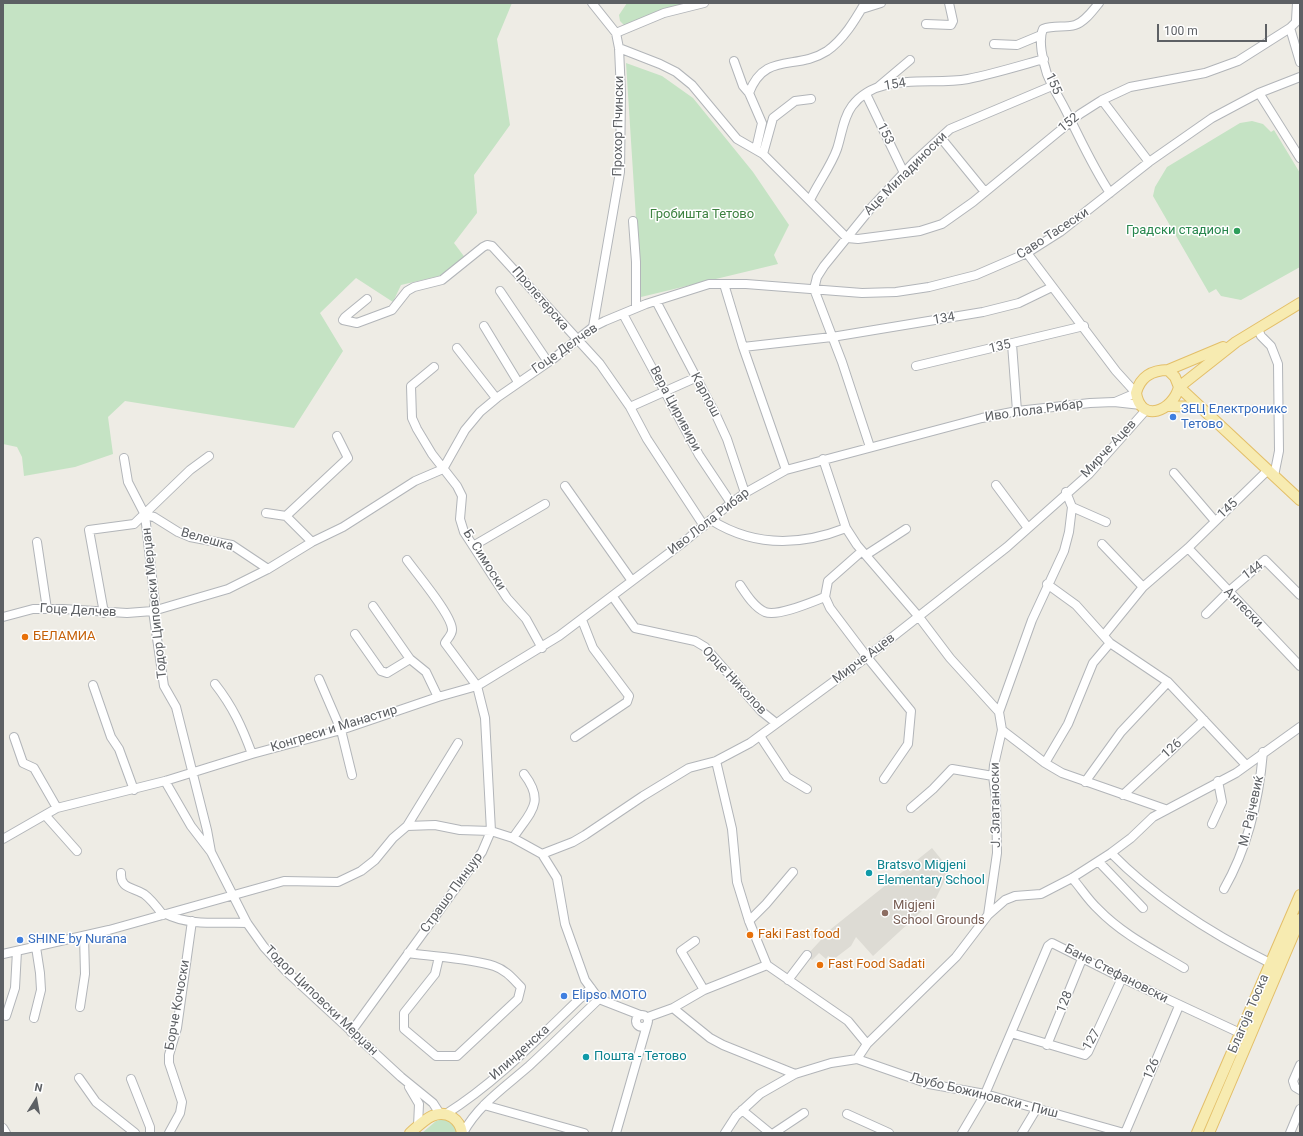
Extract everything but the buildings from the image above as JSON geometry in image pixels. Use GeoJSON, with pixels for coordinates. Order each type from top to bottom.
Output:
{"type":"FeatureCollection","features":[{"type":"Feature","properties":{"kind":"main road"},"geometry":{"type":"LineString","coordinates":[[1178,387],[1236,342],[1300,303]]}},
{"type":"Feature","properties":{"kind":"main road"},"geometry":{"type":"LineString","coordinates":[[1200,407],[1169,406],[1158,411],[1143,407],[1136,393],[1144,377],[1154,371],[1168,370],[1236,342]]}},
{"type":"Feature","properties":{"kind":"main road"},"geometry":{"type":"LineString","coordinates":[[1168,370],[1175,377],[1178,387],[1176,396],[1169,406]]}},
{"type":"Feature","properties":{"kind":"main road"},"geometry":{"type":"LineString","coordinates":[[1178,387],[1300,500]]}},
{"type":"Feature","properties":{"kind":"main road","name":"Благоја Тоска"},"geometry":{"type":"LineString","coordinates":[[1197,1133],[1300,895]]}},
{"type":"Feature","properties":{"kind":"main road"},"geometry":{"type":"LineString","coordinates":[[1209,1133],[1300,920]]}},
{"type":"Feature","properties":{"kind":"main road","name":"Илинденска"},"geometry":{"type":"LineString","coordinates":[[414,1129],[430,1116],[443,1114],[456,1120],[463,1133]]}},
{"type":"Feature","properties":{"kind":"street"},"geometry":{"type":"LineString","coordinates":[[592,3],[616,33],[664,13],[704,3]]}},
{"type":"Feature","properties":{"kind":"street"},"geometry":{"type":"LineString","coordinates":[[749,93],[760,72],[768,68],[805,60],[828,50],[840,40],[864,6],[881,3]]}},
{"type":"Feature","properties":{"kind":"street"},"geometry":{"type":"LineString","coordinates":[[926,24],[951,24],[953,21],[949,3]]}},
{"type":"Feature","properties":{"kind":"street"},"geometry":{"type":"LineString","coordinates":[[994,44],[1017,45],[1040,35],[1043,29],[1051,26],[1076,25],[1099,3]]}},
{"type":"Feature","properties":{"kind":"street"},"geometry":{"type":"LineString","coordinates":[[1298,3],[1298,19]]}},
{"type":"Feature","properties":{"kind":"street","name":"152"},"geometry":{"type":"LineString","coordinates":[[847,238],[858,239],[920,231],[942,224],[985,192],[1080,114],[1102,100],[1130,87],[1204,73],[1238,61],[1290,28],[1298,19]]}},
{"type":"Feature","properties":{"kind":"street"},"geometry":{"type":"LineString","coordinates":[[1290,28],[1300,62]]}},
{"type":"Feature","properties":{"kind":"street","name":"Прохор Пчински"},"geometry":{"type":"LineString","coordinates":[[593,327],[620,172],[621,93],[616,33]]}},
{"type":"Feature","properties":{"kind":"street","name":"155"},"geometry":{"type":"LineString","coordinates":[[1040,35],[1046,72],[1052,86],[1094,169],[1110,193]]}},
{"type":"Feature","properties":{"kind":"street"},"geometry":{"type":"LineString","coordinates":[[618,48],[660,64],[676,72],[692,85],[736,139],[759,152],[810,200],[847,238]]}},
{"type":"Feature","properties":{"kind":"street","name":"154"},"geometry":{"type":"LineString","coordinates":[[810,200],[837,149],[849,112],[858,100],[870,92],[893,83],[949,82],[967,79],[1044,59]]}},
{"type":"Feature","properties":{"kind":"street"},"geometry":{"type":"LineString","coordinates":[[870,92],[910,60]]}},
{"type":"Feature","properties":{"kind":"street"},"geometry":{"type":"LineString","coordinates":[[734,61],[743,86],[749,93],[762,123],[759,152]]}},
{"type":"Feature","properties":{"kind":"street","name":"Саво Тасески"},"geometry":{"type":"LineString","coordinates":[[724,284],[862,293],[896,292],[929,287],[976,275],[1027,253],[1060,232],[1149,162],[1206,123],[1259,93],[1300,77]]}},
{"type":"Feature","properties":{"kind":"street","name":"Аце Миладиноски"},"geometry":{"type":"LineString","coordinates":[[814,289],[817,277],[824,266],[871,208],[904,173],[941,138],[960,124],[1052,86]]}},
{"type":"Feature","properties":{"kind":"street","name":"153"},"geometry":{"type":"LineString","coordinates":[[870,92],[904,173]]}},
{"type":"Feature","properties":{"kind":"street"},"geometry":{"type":"LineString","coordinates":[[1259,93],[1300,158]]}},
{"type":"Feature","properties":{"kind":"street"},"geometry":{"type":"LineString","coordinates":[[759,152],[773,118],[795,101],[811,99]]}},
{"type":"Feature","properties":{"kind":"street"},"geometry":{"type":"LineString","coordinates":[[1102,100],[1149,162]]}},
{"type":"Feature","properties":{"kind":"street"},"geometry":{"type":"LineString","coordinates":[[941,138],[985,192]]}},
{"type":"Feature","properties":{"kind":"street"},"geometry":{"type":"LineString","coordinates":[[633,221],[636,262],[636,308]]}},
{"type":"Feature","properties":{"kind":"street","name":"Пролетерска"},"geometry":{"type":"LineString","coordinates":[[368,299],[343,320],[357,323],[392,310],[407,291],[414,287],[442,280],[483,247],[489,245],[525,281],[576,340],[600,364],[630,407],[648,439],[704,526]]}},
{"type":"Feature","properties":{"kind":"street"},"geometry":{"type":"LineString","coordinates":[[1027,253],[1052,287],[1084,326],[1116,371],[1136,393],[1114,402]]}},
{"type":"Feature","properties":{"kind":"street","name":"Гоце Делчев"},"geometry":{"type":"LineString","coordinates":[[3,617],[33,609],[63,609],[104,613],[153,611],[228,589],[268,569],[312,542],[343,527],[415,481],[442,469],[465,430],[480,412],[496,398],[548,362],[593,327],[656,301],[709,284],[724,284]]}},
{"type":"Feature","properties":{"kind":"street"},"geometry":{"type":"LineString","coordinates":[[724,284],[743,347],[786,470]]}},
{"type":"Feature","properties":{"kind":"street","name":"134"},"geometry":{"type":"LineString","coordinates":[[743,347],[832,337],[983,312],[1019,303],[1052,287]]}},
{"type":"Feature","properties":{"kind":"street"},"geometry":{"type":"LineString","coordinates":[[814,289],[870,447]]}},
{"type":"Feature","properties":{"kind":"street"},"geometry":{"type":"LineString","coordinates":[[500,291],[548,362]]}},
{"type":"Feature","properties":{"kind":"street","name":"Карпош"},"geometry":{"type":"LineString","coordinates":[[656,301],[695,378],[716,415],[727,439],[745,493]]}},
{"type":"Feature","properties":{"kind":"street","name":"Вера Циривири"},"geometry":{"type":"LineString","coordinates":[[623,314],[699,455],[731,503]]}},
{"type":"Feature","properties":{"kind":"street"},"geometry":{"type":"LineString","coordinates":[[484,326],[518,382]]}},
{"type":"Feature","properties":{"kind":"street","name":"135"},"geometry":{"type":"LineString","coordinates":[[916,366],[1084,326]]}},
{"type":"Feature","properties":{"kind":"street"},"geometry":{"type":"LineString","coordinates":[[1258,329],[1261,336],[1271,346],[1278,364],[1279,451],[1271,473]]}},
{"type":"Feature","properties":{"kind":"street"},"geometry":{"type":"LineString","coordinates":[[1012,344],[1017,411]]}},
{"type":"Feature","properties":{"kind":"street"},"geometry":{"type":"LineString","coordinates":[[457,348],[496,398]]}},
{"type":"Feature","properties":{"kind":"street","name":"Б. Симоски"},"geometry":{"type":"LineString","coordinates":[[434,367],[411,386],[412,418],[417,429],[442,469],[457,486],[462,496],[460,519],[464,532],[507,598],[526,619],[542,648]]}},
{"type":"Feature","properties":{"kind":"street"},"geometry":{"type":"LineString","coordinates":[[630,407],[664,390],[695,378]]}},
{"type":"Feature","properties":{"kind":"street"},"geometry":{"type":"LineString","coordinates":[[1114,402],[1143,407]]}},
{"type":"Feature","properties":{"kind":"street","name":"Иво Лола Рибар"},"geometry":{"type":"LineString","coordinates":[[477,686],[542,648],[612,597],[704,526],[731,503],[745,493],[786,470],[982,418],[1017,411],[1114,402]]}},
{"type":"Feature","properties":{"kind":"street","name":"Мирче Ацев"},"geometry":{"type":"LineString","coordinates":[[542,854],[573,842],[585,835],[643,796],[689,768],[716,761],[733,753],[760,736],[867,657],[1007,547],[1066,492],[1089,474],[1143,407]]}},
{"type":"Feature","properties":{"kind":"street"},"geometry":{"type":"LineString","coordinates":[[286,516],[348,458],[337,436]]}},
{"type":"Feature","properties":{"kind":"street"},"geometry":{"type":"LineString","coordinates":[[104,613],[93,557],[90,530],[134,524],[190,470],[209,456]]}},
{"type":"Feature","properties":{"kind":"street"},"geometry":{"type":"LineString","coordinates":[[124,458],[128,482],[145,515]]}},
{"type":"Feature","properties":{"kind":"street"},"geometry":{"type":"LineString","coordinates":[[823,459],[846,528],[864,553],[919,617],[950,658],[999,712]]}},
{"type":"Feature","properties":{"kind":"street"},"geometry":{"type":"LineString","coordinates":[[1174,473],[1215,521]]}},
{"type":"Feature","properties":{"kind":"street","name":"145"},"geometry":{"type":"LineString","coordinates":[[1104,635],[1143,587],[1188,548],[1215,521],[1271,473]]}},
{"type":"Feature","properties":{"kind":"street"},"geometry":{"type":"LineString","coordinates":[[996,485],[1028,528]]}},
{"type":"Feature","properties":{"kind":"street"},"geometry":{"type":"LineString","coordinates":[[565,486],[632,581]]}},
{"type":"Feature","properties":{"kind":"street","name":"Ј. Златаноски"},"geometry":{"type":"LineString","coordinates":[[988,915],[997,853],[996,798],[993,776],[1002,730],[999,712],[1015,662],[1047,584],[1064,551],[1069,532],[1072,507],[1066,492]]}},
{"type":"Feature","properties":{"kind":"street"},"geometry":{"type":"LineString","coordinates":[[473,546],[545,504]]}},
{"type":"Feature","properties":{"kind":"street"},"geometry":{"type":"LineString","coordinates":[[1072,507],[1106,522]]}},
{"type":"Feature","properties":{"kind":"street"},"geometry":{"type":"LineString","coordinates":[[266,512],[286,516],[312,542]]}},
{"type":"Feature","properties":{"kind":"street","name":"Велешка"},"geometry":{"type":"LineString","coordinates":[[145,515],[154,517],[178,532],[190,537],[232,545],[268,569]]}},
{"type":"Feature","properties":{"kind":"street","name":"Тодор Циповски Мерџан"},"geometry":{"type":"LineString","coordinates":[[145,515],[155,603],[153,611],[164,686],[176,707],[207,830],[211,852]]}},
{"type":"Feature","properties":{"kind":"street"},"geometry":{"type":"LineString","coordinates":[[711,520],[721,526],[747,536],[789,542],[830,534],[846,528]]}},
{"type":"Feature","properties":{"kind":"street"},"geometry":{"type":"LineString","coordinates":[[884,779],[908,744],[911,711],[867,657],[830,608],[825,597],[828,581],[864,553],[906,528]]}},
{"type":"Feature","properties":{"kind":"street"},"geometry":{"type":"LineString","coordinates":[[37,542],[47,609]]}},
{"type":"Feature","properties":{"kind":"street"},"geometry":{"type":"LineString","coordinates":[[1102,544],[1143,587]]}},
{"type":"Feature","properties":{"kind":"street","name":"Антески"},"geometry":{"type":"LineString","coordinates":[[1188,548],[1228,592],[1300,666]]}},
{"type":"Feature","properties":{"kind":"street"},"geometry":{"type":"LineString","coordinates":[[407,560],[443,610],[452,626],[452,633],[445,643],[477,686]]}},
{"type":"Feature","properties":{"kind":"street","name":"144"},"geometry":{"type":"LineString","coordinates":[[1206,614],[1228,592],[1265,560],[1300,595]]}},
{"type":"Feature","properties":{"kind":"street"},"geometry":{"type":"LineString","coordinates":[[1047,584],[1076,605],[1110,643],[1168,682],[1246,765]]}},
{"type":"Feature","properties":{"kind":"street"},"geometry":{"type":"LineString","coordinates":[[740,585],[751,601],[765,612],[795,608],[825,597]]}},
{"type":"Feature","properties":{"kind":"street","name":"Орце Николов"},"geometry":{"type":"LineString","coordinates":[[612,597],[635,628],[695,641],[704,647],[761,710],[776,723]]}},
{"type":"Feature","properties":{"kind":"street"},"geometry":{"type":"LineString","coordinates":[[373,606],[410,659],[426,672],[438,697]]}},
{"type":"Feature","properties":{"kind":"street"},"geometry":{"type":"LineString","coordinates":[[575,738],[627,702],[629,696],[593,648],[582,620]]}},
{"type":"Feature","properties":{"kind":"street"},"geometry":{"type":"LineString","coordinates":[[355,634],[381,671],[388,673],[410,659]]}},
{"type":"Feature","properties":{"kind":"street"},"geometry":{"type":"LineString","coordinates":[[1045,763],[1068,724],[1093,663],[1110,643]]}},
{"type":"Feature","properties":{"kind":"street"},"geometry":{"type":"LineString","coordinates":[[319,679],[341,730],[352,775]]}},
{"type":"Feature","properties":{"kind":"street"},"geometry":{"type":"LineString","coordinates":[[1085,782],[1121,732],[1168,682]]}},
{"type":"Feature","properties":{"kind":"street"},"geometry":{"type":"LineString","coordinates":[[215,684],[228,701],[240,721],[252,754]]}},
{"type":"Feature","properties":{"kind":"street"},"geometry":{"type":"LineString","coordinates":[[93,685],[111,737],[119,749],[134,790]]}},
{"type":"Feature","properties":{"kind":"street","name":"Конгреси и Манастир"},"geometry":{"type":"LineString","coordinates":[[3,838],[57,808],[134,790],[252,754],[341,730],[438,697],[477,686]]}},
{"type":"Feature","properties":{"kind":"street","name":"Страшо Пинџур"},"geometry":{"type":"LineString","coordinates":[[351,1032],[482,852],[491,830],[485,718],[477,686]]}},
{"type":"Feature","properties":{"kind":"street","name":"126"},"geometry":{"type":"LineString","coordinates":[[1123,795],[1204,720]]}},
{"type":"Feature","properties":{"kind":"street"},"geometry":{"type":"LineString","coordinates":[[857,1059],[867,1044],[956,957],[988,915],[1005,900],[1014,896],[1041,894],[1072,878],[1099,862],[1131,838],[1153,817],[1165,809],[1236,773],[1263,752],[1300,727]]}},
{"type":"Feature","properties":{"kind":"street"},"geometry":{"type":"LineString","coordinates":[[1002,730],[1045,763],[1062,773],[1165,809]]}},
{"type":"Feature","properties":{"kind":"street"},"geometry":{"type":"LineString","coordinates":[[760,736],[787,777],[806,789]]}},
{"type":"Feature","properties":{"kind":"street"},"geometry":{"type":"LineString","coordinates":[[14,737],[23,763],[34,768],[57,808]]}},
{"type":"Feature","properties":{"kind":"street"},"geometry":{"type":"LineString","coordinates":[[3,954],[84,936],[284,881],[338,882],[350,877],[375,860],[393,838],[407,826],[458,743]]}},
{"type":"Feature","properties":{"kind":"street","name":"М. Рајчевиќ"},"geometry":{"type":"LineString","coordinates":[[1224,889],[1246,845],[1262,770],[1263,752]]}},
{"type":"Feature","properties":{"kind":"street"},"geometry":{"type":"LineString","coordinates":[[716,761],[732,829],[737,882],[749,921],[767,965],[848,1021],[867,1044]]}},
{"type":"Feature","properties":{"kind":"street"},"geometry":{"type":"LineString","coordinates":[[912,808],[952,769],[993,776]]}},
{"type":"Feature","properties":{"kind":"street"},"geometry":{"type":"LineString","coordinates":[[513,838],[536,802],[535,792],[524,774]]}},
{"type":"Feature","properties":{"kind":"street","name":"Тодор Циповски Мерџан"},"geometry":{"type":"LineString","coordinates":[[164,781],[191,826],[211,852],[247,923],[264,947],[286,971],[351,1032],[433,1103],[443,1114]]}},
{"type":"Feature","properties":{"kind":"street"},"geometry":{"type":"LineString","coordinates":[[1212,824],[1222,802],[1218,781]]}},
{"type":"Feature","properties":{"kind":"street"},"geometry":{"type":"LineString","coordinates":[[45,815],[77,851]]}},
{"type":"Feature","properties":{"kind":"street"},"geometry":{"type":"LineString","coordinates":[[407,826],[435,824],[460,830],[491,830],[513,838],[542,854],[557,878],[565,924],[571,946],[585,980],[600,999],[624,1010],[642,1021]]}},
{"type":"Feature","properties":{"kind":"street"},"geometry":{"type":"LineString","coordinates":[[1111,853],[1159,896],[1218,935],[1270,963]]}},
{"type":"Feature","properties":{"kind":"street"},"geometry":{"type":"LineString","coordinates":[[1099,862],[1143,908]]}},
{"type":"Feature","properties":{"kind":"street"},"geometry":{"type":"LineString","coordinates":[[749,921],[766,904],[793,872]]}},
{"type":"Feature","properties":{"kind":"street"},"geometry":{"type":"LineString","coordinates":[[121,873],[123,883],[129,888],[143,893],[150,898],[164,914],[174,918],[192,921],[247,923]]}},
{"type":"Feature","properties":{"kind":"street"},"geometry":{"type":"LineString","coordinates":[[1072,878],[1097,909],[1116,925],[1134,938],[1184,968]]}},
{"type":"Feature","properties":{"kind":"street","name":"Борче Кочоски"},"geometry":{"type":"LineString","coordinates":[[169,1133],[180,1114],[182,1102],[169,1062],[169,1055],[177,1028],[192,921]]}},
{"type":"Feature","properties":{"kind":"street"},"geometry":{"type":"LineString","coordinates":[[80,1008],[85,974],[84,936]]}},
{"type":"Feature","properties":{"kind":"street"},"geometry":{"type":"LineString","coordinates":[[695,941],[681,951],[704,990]]}},
{"type":"Feature","properties":{"kind":"street","name":"Бане Стефановски"},"geometry":{"type":"LineString","coordinates":[[962,1133],[985,1094],[1050,944],[1054,944],[1179,1006],[1240,1033]]}},
{"type":"Feature","properties":{"kind":"street"},"geometry":{"type":"LineString","coordinates":[[34,1018],[40,990],[40,973],[36,947]]}},
{"type":"Feature","properties":{"kind":"street"},"geometry":{"type":"LineString","coordinates":[[6,1016],[15,988],[18,951]]}},
{"type":"Feature","properties":{"kind":"street"},"geometry":{"type":"LineString","coordinates":[[408,953],[439,957],[495,967],[510,975],[521,987],[518,999],[457,1056],[436,1056],[404,1028],[404,1013],[435,974],[439,957]]}},
{"type":"Feature","properties":{"kind":"street"},"geometry":{"type":"LineString","coordinates":[[788,980],[807,955]]}},
{"type":"Feature","properties":{"kind":"street","name":"128"},"geometry":{"type":"LineString","coordinates":[[1047,1045],[1082,959]]}},
{"type":"Feature","properties":{"kind":"street"},"geometry":{"type":"LineString","coordinates":[[642,1021],[673,1008],[704,990],[767,965]]}},
{"type":"Feature","properties":{"kind":"street","name":"127"},"geometry":{"type":"LineString","coordinates":[[1011,1033],[1047,1045],[1085,1055],[1088,1052],[1122,978]]}},
{"type":"Feature","properties":{"kind":"street","name":"Илинденска"},"geometry":{"type":"LineString","coordinates":[[443,1114],[460,1105],[502,1071],[591,988]]}},
{"type":"Feature","properties":{"kind":"street","name":"Илинденска"},"geometry":{"type":"LineString","coordinates":[[463,1133],[471,1119],[484,1105],[532,1063],[600,999]]}},
{"type":"Feature","properties":{"kind":"street","name":"126"},"geometry":{"type":"LineString","coordinates":[[1125,1133],[1179,1006]]}},
{"type":"Feature","properties":{"kind":"street"},"geometry":{"type":"LineString","coordinates":[[673,1008],[710,1038],[723,1045],[795,1074]]}},
{"type":"Feature","properties":{"kind":"street"},"geometry":{"type":"LineString","coordinates":[[616,1133],[642,1042],[642,1021]]}},
{"type":"Feature","properties":{"kind":"street"},"geometry":{"type":"LineString","coordinates":[[523,1052],[532,1063]]}},
{"type":"Feature","properties":{"kind":"street","name":"Љубо Божиновски - Пиш"},"geometry":{"type":"LineString","coordinates":[[725,1133],[742,1110],[760,1094],[795,1074],[831,1063],[857,1059],[929,1084],[985,1094],[1125,1133]]}},
{"type":"Feature","properties":{"kind":"street"},"geometry":{"type":"LineString","coordinates":[[1300,1065],[1293,1081],[1295,1087],[1300,1090]]}},
{"type":"Feature","properties":{"kind":"street"},"geometry":{"type":"LineString","coordinates":[[79,1078],[96,1102],[135,1133]]}},
{"type":"Feature","properties":{"kind":"street"},"geometry":{"type":"LineString","coordinates":[[131,1079],[150,1127],[150,1133]]}},
{"type":"Feature","properties":{"kind":"street"},"geometry":{"type":"LineString","coordinates":[[405,1080],[419,1104],[414,1129]]}},
{"type":"Feature","properties":{"kind":"street"},"geometry":{"type":"LineString","coordinates":[[484,1105],[584,1133]]}},
{"type":"Feature","properties":{"kind":"street"},"geometry":{"type":"LineString","coordinates":[[1022,1133],[1036,1108]]}},
{"type":"Feature","properties":{"kind":"street"},"geometry":{"type":"LineString","coordinates":[[1290,1133],[1300,1109]]}},
{"type":"Feature","properties":{"kind":"street"},"geometry":{"type":"LineString","coordinates":[[742,1110],[770,1133]]}},
{"type":"Feature","properties":{"kind":"street"},"geometry":{"type":"LineString","coordinates":[[774,1133],[804,1113]]}},
{"type":"Feature","properties":{"kind":"street"},"geometry":{"type":"LineString","coordinates":[[847,1114],[889,1133]]}},
{"type":"Feature","properties":{"kind":"street"},"geometry":{"type":"LineString","coordinates":[[3,1128],[6,1133]]}},
{"type":"Feature","properties":{"kind":"shaded area","name":"Migjeni School Grounds"},"geometry":{"type":"Polygon","coordinates":[[[932,848],[950,870],[936,898],[873,956],[856,937],[851,946],[834,959],[828,956],[826,959],[819,953],[812,960],[807,955],[831,929],[932,848]]]}},
{"type":"Feature","properties":{"kind":"green space"},"geometry":{"type":"Polygon","coordinates":[[[3,3],[512,3],[497,39],[510,125],[474,175],[477,213],[454,243],[466,259],[439,276],[401,285],[393,302],[356,278],[320,313],[343,351],[294,428],[125,401],[108,417],[113,454],[75,467],[24,476],[22,457],[17,447],[3,444],[3,3]]]}},
{"type":"Feature","properties":{"kind":"green space"},"geometry":{"type":"Polygon","coordinates":[[[627,3],[704,3],[627,28],[620,21],[619,15],[627,3]]]}},
{"type":"Feature","properties":{"kind":"green space","name":"Гробишта Тетово"},"geometry":{"type":"Polygon","coordinates":[[[626,63],[662,76],[693,98],[753,172],[789,225],[774,255],[778,264],[641,297],[626,63]]]}},
{"type":"Feature","properties":{"kind":"green space","name":"Градски стадион"},"geometry":{"type":"Polygon","coordinates":[[[1252,121],[1263,124],[1271,132],[1274,130],[1300,173],[1300,267],[1241,300],[1221,296],[1216,289],[1209,293],[1153,196],[1155,187],[1167,167],[1240,123],[1252,121]]]}},
{"type":"Feature","properties":{"kind":"green space"},"geometry":{"type":"Polygon","coordinates":[[[443,1119],[453,1123],[457,1133],[422,1133],[436,1121],[443,1119]]]}},
{"type":"Feature","properties":{"kind":"place","name":"Градски стадион"},"geometry":{"type":"Point","coordinates":[1237,231]}},
{"type":"Feature","properties":{"kind":"place","name":"ЗЕЦ Електроникс Тетово"},"geometry":{"type":"Point","coordinates":[1173,417]}},
{"type":"Feature","properties":{"kind":"place","name":"БЕЛАМИА"},"geometry":{"type":"Point","coordinates":[25,637]}},
{"type":"Feature","properties":{"kind":"place","name":"Bratsvo Migjeni Elementary School"},"geometry":{"type":"Point","coordinates":[869,873]}},
{"type":"Feature","properties":{"kind":"place","name":"Migjeni School Grounds"},"geometry":{"type":"Point","coordinates":[885,913]}},
{"type":"Feature","properties":{"kind":"place","name":"Faki Fast food"},"geometry":{"type":"Point","coordinates":[750,935]}},
{"type":"Feature","properties":{"kind":"place","name":"SHINE by Nurana"},"geometry":{"type":"Point","coordinates":[20,940]}},
{"type":"Feature","properties":{"kind":"place","name":"Fast Food Sadati"},"geometry":{"type":"Point","coordinates":[820,965]}},
{"type":"Feature","properties":{"kind":"place","name":"Elipso MOTO"},"geometry":{"type":"Point","coordinates":[564,996]}},
{"type":"Feature","properties":{"kind":"place","name":"Пошта - Тетово"},"geometry":{"type":"Point","coordinates":[586,1057]}}]}
